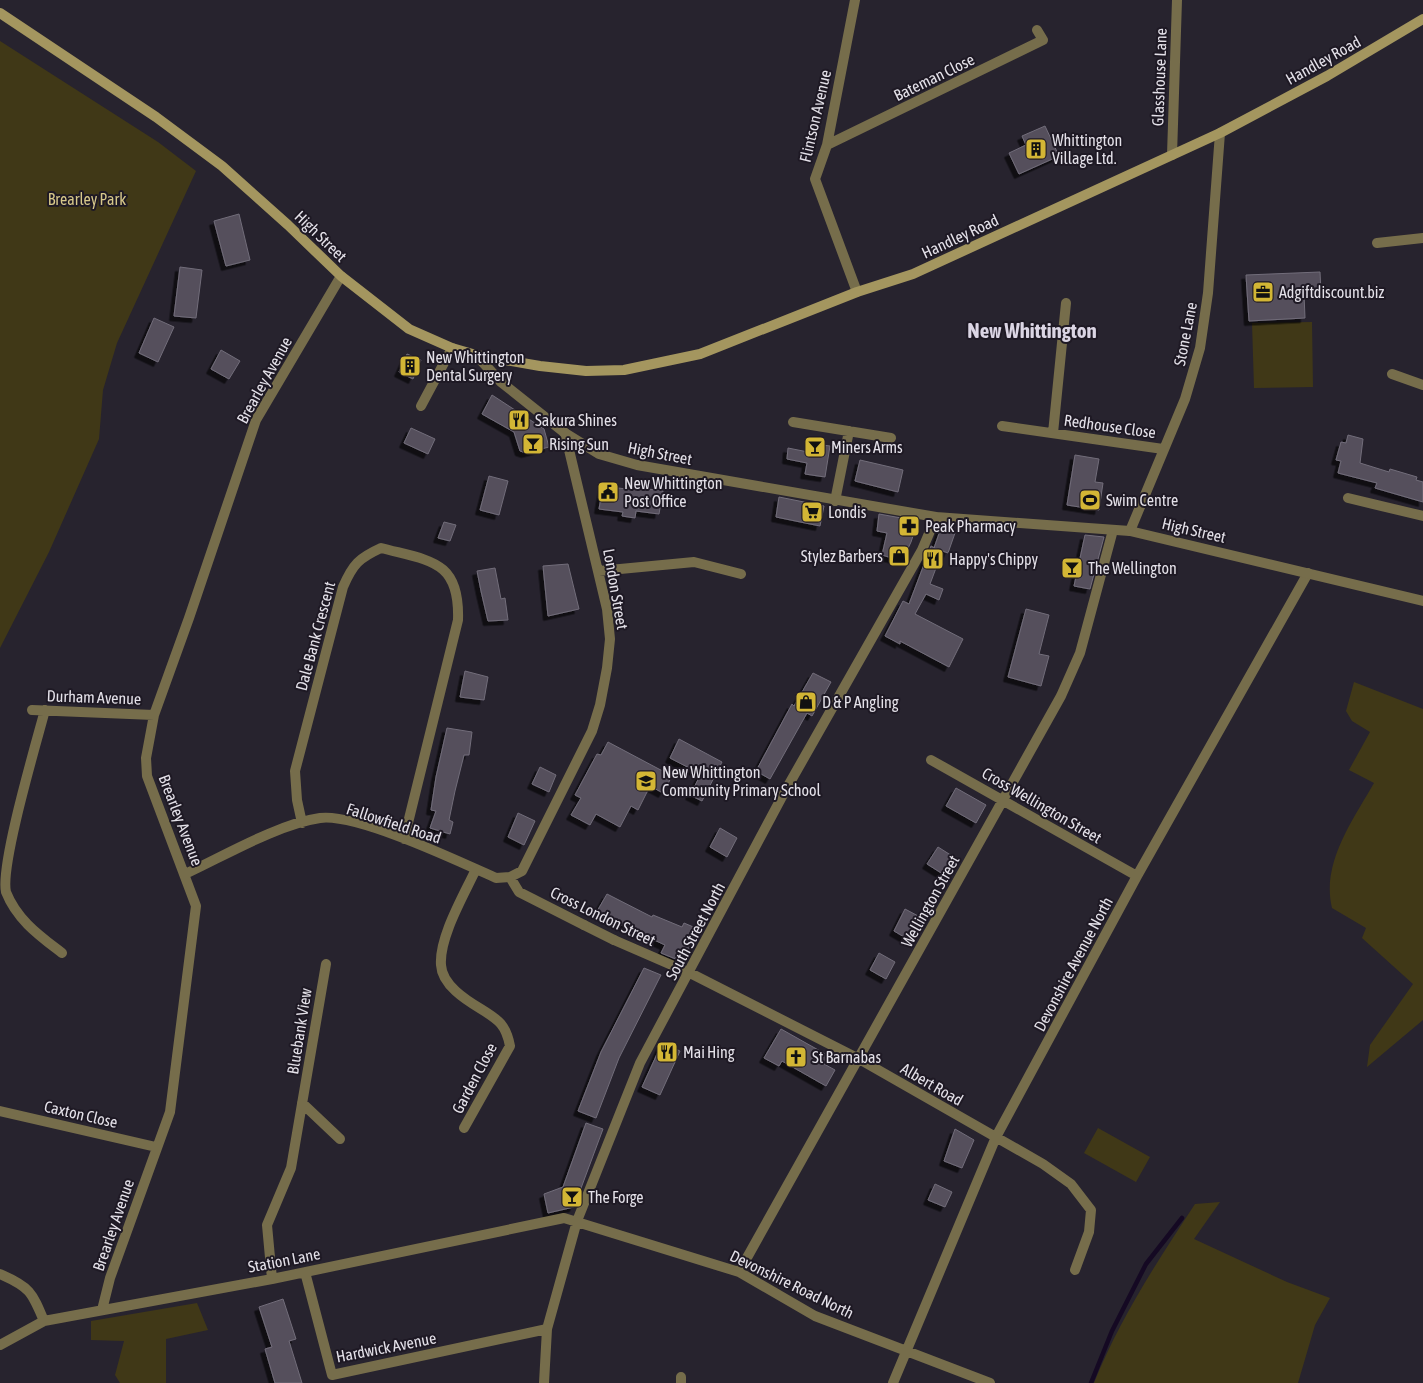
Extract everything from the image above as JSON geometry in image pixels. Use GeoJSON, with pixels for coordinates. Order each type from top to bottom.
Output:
{"type":"FeatureCollection","features":[{"type":"Feature","properties":{"kind":"main road","name":"High Street"},"geometry":{"type":"LineString","coordinates":[[0,14],[156,117],[222,166],[341,276],[409,329],[452,348],[476,355]]}},
{"type":"Feature","properties":{"kind":"main road","name":"Handley Road"},"geometry":{"type":"LineString","coordinates":[[476,355],[577,370],[624,370],[700,354],[857,292],[913,274],[1220,133],[1327,76],[1423,19]]}},
{"type":"Feature","properties":{"kind":"street","name":"Flintson Avenue"},"geometry":{"type":"LineString","coordinates":[[855,0],[827,145],[815,178],[857,292]]}},
{"type":"Feature","properties":{"kind":"street","name":"Glasshouse Lane"},"geometry":{"type":"LineString","coordinates":[[1172,155],[1177,0]]}},
{"type":"Feature","properties":{"kind":"street","name":"Bateman Close"},"geometry":{"type":"LineString","coordinates":[[827,145],[1043,40],[1038,30]]}},
{"type":"Feature","properties":{"kind":"street","name":"Stone Lane"},"geometry":{"type":"LineString","coordinates":[[1130,531],[1185,399],[1200,348],[1208,293],[1220,133]]}},
{"type":"Feature","properties":{"kind":"street"},"geometry":{"type":"LineString","coordinates":[[1377,243],[1423,238]]}},
{"type":"Feature","properties":{"kind":"street","name":"Brearley Avenue"},"geometry":{"type":"LineString","coordinates":[[102,1310],[110,1278],[170,1112],[196,906],[186,874],[147,776],[146,758],[154,715],[256,420],[341,276]]}},
{"type":"Feature","properties":{"kind":"street","name":"Redhouse Close"},"geometry":{"type":"LineString","coordinates":[[1053,433],[1066,303]]}},
{"type":"Feature","properties":{"kind":"street"},"geometry":{"type":"LineString","coordinates":[[421,406],[452,348]]}},
{"type":"Feature","properties":{"kind":"street","name":"High Street"},"geometry":{"type":"LineString","coordinates":[[476,355],[501,382],[565,433],[598,454],[636,465],[936,517],[1130,531],[1423,599]]}},
{"type":"Feature","properties":{"kind":"street"},"geometry":{"type":"LineString","coordinates":[[1392,374],[1423,385]]}},
{"type":"Feature","properties":{"kind":"street"},"geometry":{"type":"LineString","coordinates":[[793,422],[891,438]]}},
{"type":"Feature","properties":{"kind":"street","name":"Redhouse Close"},"geometry":{"type":"LineString","coordinates":[[1002,426],[1163,449]]}},
{"type":"Feature","properties":{"kind":"street"},"geometry":{"type":"LineString","coordinates":[[835,501],[848,431]]}},
{"type":"Feature","properties":{"kind":"street","name":"London Street"},"geometry":{"type":"LineString","coordinates":[[510,877],[522,871],[592,730],[608,668],[610,639],[599,571],[565,433]]}},
{"type":"Feature","properties":{"kind":"street"},"geometry":{"type":"LineString","coordinates":[[1348,498],[1423,516]]}},
{"type":"Feature","properties":{"kind":"street","name":"South Street North"},"geometry":{"type":"LineString","coordinates":[[544,1383],[547,1329],[577,1221],[640,1063],[690,973],[784,793],[922,550],[936,517]]}},
{"type":"Feature","properties":{"kind":"street","name":"Wellington Street"},"geometry":{"type":"LineString","coordinates":[[739,1272],[1061,696],[1080,653],[1113,530]]}},
{"type":"Feature","properties":{"kind":"street","name":"Dale Bank Crescent"},"geometry":{"type":"LineString","coordinates":[[302,823],[296,800],[294,771],[343,587],[352,566],[364,555],[381,548],[432,562],[450,576],[459,598],[458,620],[404,839]]}},
{"type":"Feature","properties":{"kind":"street"},"geometry":{"type":"LineString","coordinates":[[599,571],[694,562],[741,574]]}},
{"type":"Feature","properties":{"kind":"street","name":"Devonshire Avenue North"},"geometry":{"type":"LineString","coordinates":[[893,1383],[996,1137],[1137,876],[1308,573]]}},
{"type":"Feature","properties":{"kind":"street","name":"Durham Avenue"},"geometry":{"type":"LineString","coordinates":[[32,710],[154,715]]}},
{"type":"Feature","properties":{"kind":"street"},"geometry":{"type":"LineString","coordinates":[[46,710],[4,856],[5,891],[25,924],[62,953]]}},
{"type":"Feature","properties":{"kind":"street","name":"Cross Wellington Street"},"geometry":{"type":"LineString","coordinates":[[931,760],[1137,876]]}},
{"type":"Feature","properties":{"kind":"street","name":"Fallowfield Road"},"geometry":{"type":"LineString","coordinates":[[186,874],[286,828],[320,818],[348,821],[404,839],[496,878],[510,877]]}},
{"type":"Feature","properties":{"kind":"street","name":"Garden Close"},"geometry":{"type":"LineString","coordinates":[[464,1128],[510,1046],[506,1028],[492,1016],[465,999],[450,985],[441,967],[443,944],[476,869]]}},
{"type":"Feature","properties":{"kind":"street","name":"Cross London Street"},"geometry":{"type":"LineString","coordinates":[[510,877],[519,892],[614,940],[690,973]]}},
{"type":"Feature","properties":{"kind":"street","name":"Bluebank View"},"geometry":{"type":"LineString","coordinates":[[272,1279],[267,1225],[291,1168],[326,964]]}},
{"type":"Feature","properties":{"kind":"street","name":"Albert Road"},"geometry":{"type":"LineString","coordinates":[[690,973],[859,1060],[1043,1164],[1071,1184],[1090,1210],[1089,1232],[1075,1270]]}},
{"type":"Feature","properties":{"kind":"street"},"geometry":{"type":"LineString","coordinates":[[302,1103],[340,1139]]}},
{"type":"Feature","properties":{"kind":"street","name":"Caxton Close"},"geometry":{"type":"LineString","coordinates":[[0,1111],[156,1147]]}},
{"type":"Feature","properties":{"kind":"street","name":"Station Lane"},"geometry":{"type":"LineString","coordinates":[[0,1345],[44,1321],[272,1279],[564,1218],[577,1221]]}},
{"type":"Feature","properties":{"kind":"street","name":"Devonshire Road North"},"geometry":{"type":"LineString","coordinates":[[577,1221],[739,1272],[815,1316],[990,1383]]}},
{"type":"Feature","properties":{"kind":"street","name":"Hardwick Avenue"},"geometry":{"type":"LineString","coordinates":[[305,1272],[332,1375],[547,1329]]}},
{"type":"Feature","properties":{"kind":"street"},"geometry":{"type":"LineString","coordinates":[[0,1274],[22,1284],[34,1296],[44,1321]]}},
{"type":"Feature","properties":{"kind":"green space","name":"Brearley Park"},"geometry":{"type":"Polygon","coordinates":[[[0,41],[158,142],[196,171],[117,343],[103,390],[99,439],[49,552],[0,648],[0,41]]]}},
{"type":"Feature","properties":{"kind":"green space"},"geometry":{"type":"Polygon","coordinates":[[[1312,322],[1313,387],[1254,388],[1252,323],[1312,322]]]}},
{"type":"Feature","properties":{"kind":"green space"},"geometry":{"type":"Polygon","coordinates":[[[1354,682],[1423,709],[1423,1020],[1367,1067],[1370,1045],[1413,984],[1362,938],[1366,928],[1332,908],[1330,891],[1335,858],[1341,842],[1374,783],[1349,770],[1370,732],[1352,721],[1346,711],[1354,682]]]}},
{"type":"Feature","properties":{"kind":"green space"},"geometry":{"type":"Polygon","coordinates":[[[1098,1128],[1150,1157],[1136,1182],[1084,1153],[1098,1128]]]}},
{"type":"Feature","properties":{"kind":"green space"},"geometry":{"type":"Polygon","coordinates":[[[1220,1202],[1194,1239],[1287,1282],[1330,1298],[1315,1325],[1298,1383],[1094,1383],[1127,1313],[1195,1204],[1220,1202]]]}},
{"type":"Feature","properties":{"kind":"green space"},"geometry":{"type":"Polygon","coordinates":[[[197,1303],[208,1330],[166,1339],[166,1383],[120,1383],[115,1375],[124,1341],[91,1340],[91,1321],[197,1303]]]}},
{"type":"Feature","properties":{"kind":"building","name":"Whittington Village Ltd."},"geometry":{"type":"Polygon","coordinates":[[[1045,126],[1059,156],[1019,174],[1009,153],[1026,145],[1022,136],[1045,126]]]}},
{"type":"Feature","properties":{"kind":"building"},"geometry":{"type":"Polygon","coordinates":[[[239,214],[250,260],[226,266],[214,221],[239,214]]]}},
{"type":"Feature","properties":{"kind":"building"},"geometry":{"type":"Polygon","coordinates":[[[180,267],[202,270],[196,318],[174,316],[180,267]]]}},
{"type":"Feature","properties":{"kind":"building"},"geometry":{"type":"Polygon","coordinates":[[[1320,272],[1321,293],[1304,294],[1305,318],[1249,321],[1246,275],[1320,272]]]}},
{"type":"Feature","properties":{"kind":"building"},"geometry":{"type":"Polygon","coordinates":[[[154,318],[174,327],[158,362],[139,353],[154,318]]]}},
{"type":"Feature","properties":{"kind":"building"},"geometry":{"type":"Polygon","coordinates":[[[221,350],[240,361],[229,379],[211,369],[221,350]]]}},
{"type":"Feature","properties":{"kind":"building","name":"New Whittington Dental Surgery"},"geometry":{"type":"Polygon","coordinates":[[[407,354],[421,360],[413,379],[399,372],[407,354]]]}},
{"type":"Feature","properties":{"kind":"building"},"geometry":{"type":"Polygon","coordinates":[[[492,395],[544,429],[549,447],[526,453],[520,451],[514,432],[482,414],[492,395]]]}},
{"type":"Feature","properties":{"kind":"building"},"geometry":{"type":"Polygon","coordinates":[[[411,428],[435,439],[428,454],[404,443],[411,428]]]}},
{"type":"Feature","properties":{"kind":"building"},"geometry":{"type":"Polygon","coordinates":[[[1348,435],[1363,439],[1360,463],[1389,472],[1390,469],[1417,477],[1416,480],[1423,482],[1423,502],[1375,488],[1377,483],[1338,473],[1341,461],[1336,460],[1341,442],[1346,443],[1348,435]]]}},
{"type":"Feature","properties":{"kind":"building"},"geometry":{"type":"Polygon","coordinates":[[[815,444],[830,446],[825,477],[805,474],[807,463],[787,459],[788,448],[813,453],[815,444]]]}},
{"type":"Feature","properties":{"kind":"building"},"geometry":{"type":"Polygon","coordinates":[[[1075,455],[1099,459],[1095,482],[1103,483],[1099,510],[1067,505],[1075,455]]]}},
{"type":"Feature","properties":{"kind":"building"},"geometry":{"type":"Polygon","coordinates":[[[860,460],[903,470],[898,492],[855,481],[860,460]]]}},
{"type":"Feature","properties":{"kind":"building"},"geometry":{"type":"Polygon","coordinates":[[[489,476],[508,481],[499,515],[480,510],[489,476]]]}},
{"type":"Feature","properties":{"kind":"building"},"geometry":{"type":"Polygon","coordinates":[[[603,486],[626,489],[626,486],[663,491],[659,514],[636,511],[635,518],[622,516],[623,512],[599,509],[603,486]]]}},
{"type":"Feature","properties":{"kind":"building"},"geometry":{"type":"Polygon","coordinates":[[[779,497],[824,506],[820,526],[776,517],[779,497]]]}},
{"type":"Feature","properties":{"kind":"building"},"geometry":{"type":"Polygon","coordinates":[[[879,514],[918,521],[902,561],[882,555],[887,533],[877,531],[879,514]]]}},
{"type":"Feature","properties":{"kind":"building"},"geometry":{"type":"Polygon","coordinates":[[[444,522],[456,525],[450,541],[438,538],[444,522]]]}},
{"type":"Feature","properties":{"kind":"building"},"geometry":{"type":"Polygon","coordinates":[[[941,528],[955,533],[948,553],[934,548],[941,528]]]}},
{"type":"Feature","properties":{"kind":"building"},"geometry":{"type":"Polygon","coordinates":[[[1085,535],[1104,537],[1090,589],[1074,586],[1085,535]]]}},
{"type":"Feature","properties":{"kind":"building"},"geometry":{"type":"Polygon","coordinates":[[[931,546],[942,552],[930,584],[943,589],[939,600],[926,594],[915,614],[963,639],[949,667],[900,641],[900,644],[885,636],[903,601],[909,604],[931,546]]]}},
{"type":"Feature","properties":{"kind":"building"},"geometry":{"type":"Polygon","coordinates":[[[568,564],[579,609],[548,616],[543,566],[568,564]]]}},
{"type":"Feature","properties":{"kind":"building"},"geometry":{"type":"Polygon","coordinates":[[[495,568],[501,599],[505,598],[508,620],[488,621],[477,571],[495,568]]]}},
{"type":"Feature","properties":{"kind":"building"},"geometry":{"type":"Polygon","coordinates":[[[1026,609],[1049,615],[1039,654],[1049,656],[1041,686],[1008,677],[1026,609]]]}},
{"type":"Feature","properties":{"kind":"building"},"geometry":{"type":"Polygon","coordinates":[[[465,671],[488,677],[484,700],[460,697],[465,671]]]}},
{"type":"Feature","properties":{"kind":"building"},"geometry":{"type":"Polygon","coordinates":[[[813,673],[831,682],[812,716],[807,713],[770,779],[756,771],[792,704],[794,706],[813,673]]]}},
{"type":"Feature","properties":{"kind":"building"},"geometry":{"type":"Polygon","coordinates":[[[447,728],[472,732],[469,755],[464,755],[455,791],[449,820],[453,822],[450,834],[430,828],[436,811],[431,810],[447,728]]]}},
{"type":"Feature","properties":{"kind":"building"},"geometry":{"type":"Polygon","coordinates":[[[679,739],[722,762],[702,801],[690,795],[701,774],[670,758],[679,739]]]}},
{"type":"Feature","properties":{"kind":"building"},"geometry":{"type":"Polygon","coordinates":[[[608,742],[672,776],[663,793],[650,786],[638,810],[631,806],[620,827],[596,814],[590,825],[571,815],[581,798],[575,795],[597,754],[601,755],[608,742]]]}},
{"type":"Feature","properties":{"kind":"building"},"geometry":{"type":"Polygon","coordinates":[[[540,767],[556,775],[549,792],[532,784],[540,767]]]}},
{"type":"Feature","properties":{"kind":"building"},"geometry":{"type":"Polygon","coordinates":[[[956,788],[986,805],[976,823],[946,806],[956,788]]]}},
{"type":"Feature","properties":{"kind":"building"},"geometry":{"type":"Polygon","coordinates":[[[518,813],[535,821],[524,845],[508,837],[518,813]]]}},
{"type":"Feature","properties":{"kind":"building"},"geometry":{"type":"Polygon","coordinates":[[[720,828],[737,838],[727,857],[710,847],[720,828]]]}},
{"type":"Feature","properties":{"kind":"building"},"geometry":{"type":"Polygon","coordinates":[[[938,847],[957,859],[946,876],[927,864],[938,847]]]}},
{"type":"Feature","properties":{"kind":"building"},"geometry":{"type":"Polygon","coordinates":[[[607,894],[652,917],[653,915],[682,927],[684,923],[698,929],[683,962],[661,953],[665,945],[596,913],[607,894]]]}},
{"type":"Feature","properties":{"kind":"building"},"geometry":{"type":"Polygon","coordinates":[[[905,909],[922,918],[911,941],[894,931],[905,909]]]}},
{"type":"Feature","properties":{"kind":"building"},"geometry":{"type":"Polygon","coordinates":[[[879,953],[895,962],[886,979],[870,970],[879,953]]]}},
{"type":"Feature","properties":{"kind":"building"},"geometry":{"type":"Polygon","coordinates":[[[644,968],[661,975],[619,1058],[596,1118],[578,1111],[601,1052],[644,968]]]}},
{"type":"Feature","properties":{"kind":"building","name":"St Barnabas"},"geometry":{"type":"Polygon","coordinates":[[[781,1029],[829,1056],[824,1064],[835,1070],[826,1086],[782,1061],[779,1066],[764,1058],[781,1029]]]}},
{"type":"Feature","properties":{"kind":"building"},"geometry":{"type":"Polygon","coordinates":[[[662,1043],[680,1051],[660,1095],[642,1087],[662,1043]]]}},
{"type":"Feature","properties":{"kind":"building"},"geometry":{"type":"Polygon","coordinates":[[[586,1123],[603,1129],[574,1207],[548,1213],[544,1194],[563,1187],[586,1123]]]}},
{"type":"Feature","properties":{"kind":"building"},"geometry":{"type":"Polygon","coordinates":[[[955,1129],[974,1140],[962,1168],[944,1161],[955,1129]]]}},
{"type":"Feature","properties":{"kind":"building"},"geometry":{"type":"Polygon","coordinates":[[[935,1184],[952,1192],[945,1207],[928,1200],[935,1184]]]}},
{"type":"Feature","properties":{"kind":"building"},"geometry":{"type":"Polygon","coordinates":[[[283,1299],[296,1339],[289,1341],[302,1383],[275,1383],[265,1349],[272,1347],[259,1307],[283,1299]]]}},
{"type":"Feature","properties":{"kind":"waterway"},"geometry":{"type":"LineString","coordinates":[[1091,1383],[1112,1331],[1146,1264],[1182,1218]]}},
{"type":"Feature","properties":{"kind":"place","name":"Whittington Village Ltd."},"geometry":{"type":"Point","coordinates":[1036,149]}},
{"type":"Feature","properties":{"kind":"place","name":"Adgiftdiscount.biz"},"geometry":{"type":"Point","coordinates":[1263,292]}},
{"type":"Feature","properties":{"kind":"place","name":"New Whittington Dental Surgery"},"geometry":{"type":"Point","coordinates":[410,366]}},
{"type":"Feature","properties":{"kind":"place","name":"Sakura Shines"},"geometry":{"type":"Point","coordinates":[519,420]}},
{"type":"Feature","properties":{"kind":"place","name":"Rising Sun"},"geometry":{"type":"Point","coordinates":[533,444]}},
{"type":"Feature","properties":{"kind":"place","name":"Miners Arms"},"geometry":{"type":"Point","coordinates":[815,447]}},
{"type":"Feature","properties":{"kind":"place","name":"New Whittington Post Office"},"geometry":{"type":"Point","coordinates":[608,492]}},
{"type":"Feature","properties":{"kind":"place","name":"Swim Centre"},"geometry":{"type":"Point","coordinates":[1090,500]}},
{"type":"Feature","properties":{"kind":"place","name":"Londis"},"geometry":{"type":"Point","coordinates":[812,512]}},
{"type":"Feature","properties":{"kind":"place","name":"Peak Pharmacy"},"geometry":{"type":"Point","coordinates":[909,526]}},
{"type":"Feature","properties":{"kind":"place","name":"Stylez Barbers"},"geometry":{"type":"Point","coordinates":[899,556]}},
{"type":"Feature","properties":{"kind":"place","name":"Happy's Chippy"},"geometry":{"type":"Point","coordinates":[933,559]}},
{"type":"Feature","properties":{"kind":"place","name":"The Wellington"},"geometry":{"type":"Point","coordinates":[1072,568]}},
{"type":"Feature","properties":{"kind":"place","name":"D & P Angling"},"geometry":{"type":"Point","coordinates":[806,702]}},
{"type":"Feature","properties":{"kind":"place","name":"New Whittington Community Primary School"},"geometry":{"type":"Point","coordinates":[646,781]}},
{"type":"Feature","properties":{"kind":"place","name":"Mai Hing"},"geometry":{"type":"Point","coordinates":[667,1052]}},
{"type":"Feature","properties":{"kind":"place","name":"St Barnabas"},"geometry":{"type":"Point","coordinates":[796,1057]}},
{"type":"Feature","properties":{"kind":"place","name":"The Forge"},"geometry":{"type":"Point","coordinates":[572,1197]}},
{"type":"Feature","properties":{"kind":"district","name":"New Whittington"},"geometry":{"type":"Point","coordinates":[1032,331]}}]}
